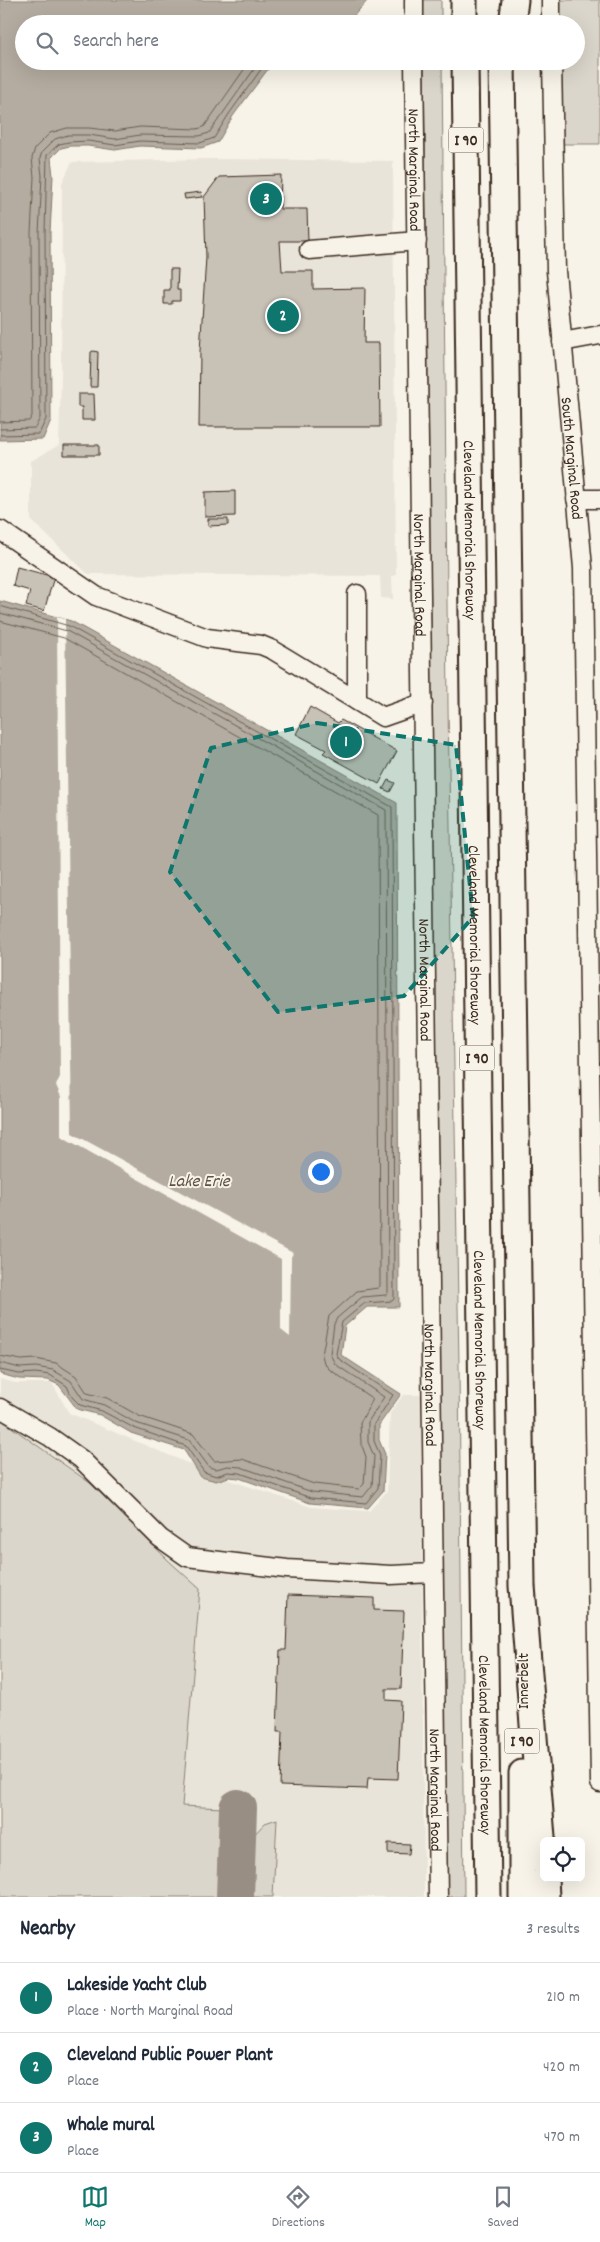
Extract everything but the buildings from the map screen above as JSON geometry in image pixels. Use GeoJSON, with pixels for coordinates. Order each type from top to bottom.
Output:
{"type":"FeatureCollection","features":[{"type":"Feature","properties":{"kind":"highway"},"geometry":{"type":"LineString","coordinates":[[464,0],[464,15]]}},
{"type":"Feature","properties":{"kind":"highway"},"geometry":{"type":"LineString","coordinates":[[502,0],[502,15]]}},
{"type":"Feature","properties":{"kind":"highway"},"geometry":{"type":"LineString","coordinates":[[513,15],[515,0]]}},
{"type":"Feature","properties":{"kind":"highway","name":"Cleveland Memorial Shoreway"},"geometry":{"type":"LineString","coordinates":[[465,70],[488,1897]]}},
{"type":"Feature","properties":{"kind":"highway","name":"I 90"},"geometry":{"type":"LineString","coordinates":[[502,70],[522,1586]]}},
{"type":"Feature","properties":{"kind":"highway"},"geometry":{"type":"LineString","coordinates":[[503,94],[506,70]]}},
{"type":"Feature","properties":{"kind":"highway"},"geometry":{"type":"LineString","coordinates":[[522,1586],[542,1837]]}},
{"type":"Feature","properties":{"kind":"highway","name":"Innerbelt"},"geometry":{"type":"LineString","coordinates":[[522,1586],[522,1897]]}},
{"type":"Feature","properties":{"kind":"highway"},"geometry":{"type":"LineString","coordinates":[[545,1882],[546,1897]]}},
{"type":"Feature","properties":{"kind":"street"},"geometry":{"type":"LineString","coordinates":[[414,0],[414,15]]}},
{"type":"Feature","properties":{"kind":"street"},"geometry":{"type":"LineString","coordinates":[[551,0],[551,15]]}},
{"type":"Feature","properties":{"kind":"street","name":"North Marginal Road"},"geometry":{"type":"LineString","coordinates":[[414,70],[438,1897]]}},
{"type":"Feature","properties":{"kind":"street","name":"South Marginal Road"},"geometry":{"type":"LineString","coordinates":[[552,70],[554,235],[583,568],[593,725],[600,1783]]}},
{"type":"Feature","properties":{"kind":"street"},"geometry":{"type":"LineString","coordinates":[[309,250],[417,241]]}},
{"type":"Feature","properties":{"kind":"street"},"geometry":{"type":"LineString","coordinates":[[562,342],[600,335]]}},
{"type":"Feature","properties":{"kind":"street"},"geometry":{"type":"LineString","coordinates":[[576,499],[600,499]]}},
{"type":"Feature","properties":{"kind":"street"},"geometry":{"type":"LineString","coordinates":[[0,530],[96,596],[207,638],[261,646],[273,650],[383,717],[423,703]]}},
{"type":"Feature","properties":{"kind":"street"},"geometry":{"type":"LineString","coordinates":[[356,701],[357,594]]}},
{"type":"Feature","properties":{"kind":"street"},"geometry":{"type":"LineString","coordinates":[[0,1408],[50,1437],[81,1459],[160,1538],[187,1557],[288,1569],[391,1575],[433,1573]]}},
{"type":"Feature","properties":{"kind":"highlighted area"},"geometry":{"type":"Polygon","coordinates":[[[317,723],[456,745],[473,917],[404,996],[278,1012],[170,872],[211,748],[317,723]]]}},
{"type":"Feature","properties":{"kind":"shaded area"},"geometry":{"type":"Polygon","coordinates":[[[423,0],[441,0],[441,15],[423,15],[423,0]]]}},
{"type":"Feature","properties":{"kind":"shaded area"},"geometry":{"type":"Polygon","coordinates":[[[551,0],[600,0],[600,144],[553,144],[552,70],[585,70],[585,15],[551,15],[551,0]]]}},
{"type":"Feature","properties":{"kind":"shaded area"},"geometry":{"type":"Polygon","coordinates":[[[424,70],[442,70],[448,707],[459,1366],[464,1897],[447,1897],[424,70]]]}},
{"type":"Feature","properties":{"kind":"shaded area"},"geometry":{"type":"Polygon","coordinates":[[[209,159],[393,161],[396,575],[392,576],[393,599],[381,598],[380,576],[88,574],[31,520],[31,461],[59,445],[62,183],[72,162],[209,159]]]}},
{"type":"Feature","properties":{"kind":"shaded area"},"geometry":{"type":"Polygon","coordinates":[[[0,1379],[16,1383],[52,1383],[69,1413],[223,1478],[311,1507],[369,1511],[387,1491],[390,1413],[403,1395],[421,1395],[424,1897],[0,1897],[0,1379]]]}},
{"type":"Feature","properties":{"kind":"shaded area"},"geometry":{"type":"Polygon","coordinates":[[[0,1419],[90,1483],[200,1589],[182,1806],[223,1808],[219,1897],[0,1897],[0,1419]]]}},
{"type":"Feature","properties":{"kind":"shaded area"},"geometry":{"type":"Polygon","coordinates":[[[277,1819],[273,1897],[246,1897],[248,1841],[265,1823],[277,1819]]]}},
{"type":"Feature","properties":{"kind":"water"},"geometry":{"type":"Polygon","coordinates":[[[0,0],[368,0],[354,15],[15,15],[15,70],[267,70],[233,116],[218,142],[201,148],[140,146],[115,150],[88,146],[70,146],[61,148],[51,158],[53,176],[50,233],[51,420],[43,439],[0,440],[0,0]]]}},
{"type":"Feature","properties":{"kind":"water","name":"Lake Erie"},"geometry":{"type":"Polygon","coordinates":[[[0,601],[71,621],[397,803],[399,1307],[367,1307],[345,1326],[341,1355],[401,1394],[379,1425],[379,1440],[385,1454],[383,1491],[368,1508],[310,1503],[239,1478],[229,1477],[216,1481],[201,1477],[184,1450],[131,1433],[100,1415],[77,1409],[59,1385],[48,1380],[19,1379],[0,1374],[0,601]]]}},
{"type":"Feature","properties":{"kind":"pier"},"geometry":{"type":"Polygon","coordinates":[[[57,617],[65,619],[72,1133],[293,1253],[291,1257],[290,1337],[281,1330],[281,1259],[61,1136],[61,1097],[56,1085],[60,1077],[57,617]]]}},
{"type":"Feature","properties":{"kind":"taxiway"},"geometry":{"type":"LineString","coordinates":[[235,1897],[238,1808]]}},
{"type":"Feature","properties":{"kind":"place","name":"Whale mural"},"geometry":{"type":"Point","coordinates":[266,199]}},
{"type":"Feature","properties":{"kind":"place","name":"Cleveland Public Power Plant"},"geometry":{"type":"Point","coordinates":[283,316]}},
{"type":"Feature","properties":{"kind":"place","name":"Lakeside Yacht Club"},"geometry":{"type":"Point","coordinates":[346,742]}}]}
